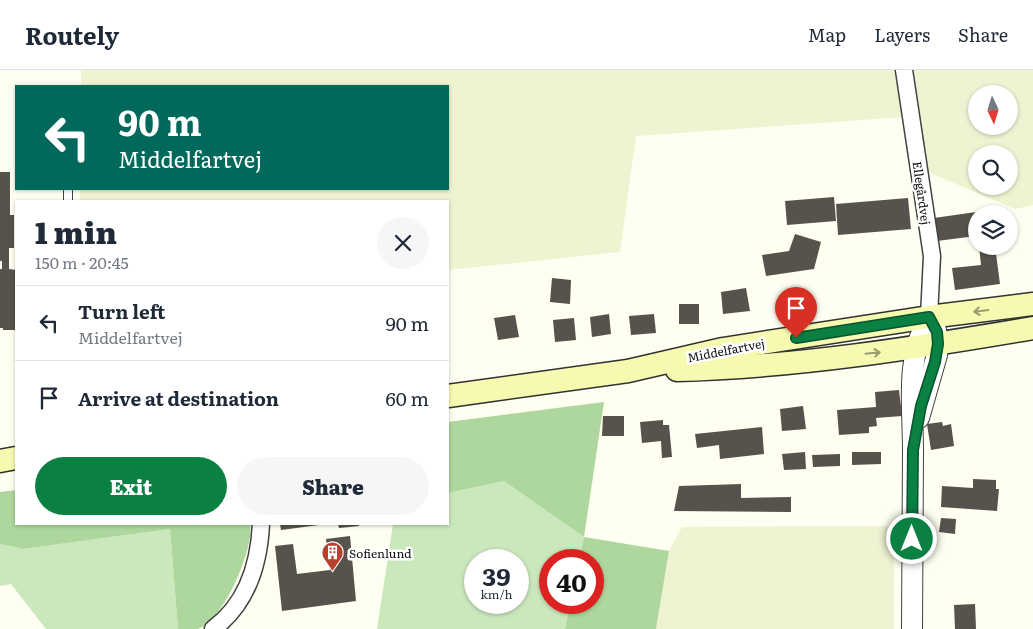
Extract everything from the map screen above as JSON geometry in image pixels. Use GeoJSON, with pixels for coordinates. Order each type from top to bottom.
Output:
{"type":"FeatureCollection","features":[{"type":"Feature","properties":{"kind":"main road","name":"Middelfartvej"},"geometry":{"type":"LineString","coordinates":[[628,372],[724,349],[929,317],[1033,304]]}},
{"type":"Feature","properties":{"kind":"main road","name":"Middelfartvej"},"geometry":{"type":"LineString","coordinates":[[449,396],[628,372],[726,369],[916,348],[1033,328]]}},
{"type":"Feature","properties":{"kind":"main road"},"geometry":{"type":"LineString","coordinates":[[0,460],[15,458]]}},
{"type":"Feature","properties":{"kind":"street","name":"Ellegårdvej"},"geometry":{"type":"LineString","coordinates":[[904,70],[932,256],[929,317]]}},
{"type":"Feature","properties":{"kind":"street"},"geometry":{"type":"LineString","coordinates":[[913,450],[921,406],[935,362],[938,344],[937,332],[929,317]]}},
{"type":"Feature","properties":{"kind":"street"},"geometry":{"type":"LineString","coordinates":[[912,629],[913,450],[911,400],[916,348],[922,329],[929,317]]}},
{"type":"Feature","properties":{"kind":"street"},"geometry":{"type":"LineString","coordinates":[[213,629],[220,624],[241,599],[253,576],[260,548],[261,525]]}},
{"type":"Feature","properties":{"kind":"green space"},"geometry":{"type":"Polygon","coordinates":[[[81,70],[894,70],[903,117],[636,136],[620,252],[449,270],[449,200],[80,200],[80,190],[449,190],[449,85],[81,85],[81,70]]]}},
{"type":"Feature","properties":{"kind":"green space"},"geometry":{"type":"Polygon","coordinates":[[[911,70],[1033,70],[1033,205],[1018,208],[1018,205],[1006,205],[982,195],[1018,195],[1018,145],[968,145],[968,189],[928,172],[911,70]]]}},
{"type":"Feature","properties":{"kind":"green space"},"geometry":{"type":"Polygon","coordinates":[[[604,402],[584,537],[504,481],[449,493],[449,422],[604,402]]]}},
{"type":"Feature","properties":{"kind":"green space"},"geometry":{"type":"Polygon","coordinates":[[[504,481],[584,537],[581,549],[539,549],[539,614],[568,614],[565,629],[377,629],[393,525],[449,525],[449,493],[504,481]]]}},
{"type":"Feature","properties":{"kind":"green space"},"geometry":{"type":"Polygon","coordinates":[[[15,490],[15,525],[250,525],[248,549],[227,599],[217,613],[208,623],[198,629],[178,629],[170,529],[23,549],[0,544],[0,492],[15,490]]]}},
{"type":"Feature","properties":{"kind":"green space"},"geometry":{"type":"Polygon","coordinates":[[[894,526],[894,629],[656,629],[669,551],[682,527],[894,526]]]}},
{"type":"Feature","properties":{"kind":"green space"},"geometry":{"type":"Polygon","coordinates":[[[170,529],[178,629],[46,629],[11,584],[0,586],[0,544],[23,549],[170,529]]]}},
{"type":"Feature","properties":{"kind":"green space"},"geometry":{"type":"Polygon","coordinates":[[[584,537],[669,551],[656,629],[565,629],[568,614],[604,614],[604,549],[581,549],[584,537]]]}},
{"type":"Feature","properties":{"kind":"building"},"geometry":{"type":"Polygon","coordinates":[[[0,172],[10,172],[10,215],[14,215],[14,248],[9,248],[9,269],[15,270],[15,330],[3,330],[3,328],[0,328],[0,269],[2,269],[2,261],[0,261],[0,172]]]}},
{"type":"Feature","properties":{"kind":"building"},"geometry":{"type":"Polygon","coordinates":[[[834,197],[836,221],[787,225],[785,201],[834,197]]]}},
{"type":"Feature","properties":{"kind":"building"},"geometry":{"type":"Polygon","coordinates":[[[908,198],[911,229],[838,235],[836,204],[908,198]]]}},
{"type":"Feature","properties":{"kind":"building"},"geometry":{"type":"Polygon","coordinates":[[[968,213],[968,237],[937,241],[934,218],[968,213]]]}},
{"type":"Feature","properties":{"kind":"building"},"geometry":{"type":"Polygon","coordinates":[[[795,234],[821,242],[814,269],[766,276],[762,255],[789,251],[795,234]]]}},
{"type":"Feature","properties":{"kind":"building"},"geometry":{"type":"Polygon","coordinates":[[[980,255],[996,255],[1000,284],[955,290],[952,268],[981,265],[980,255]]]}},
{"type":"Feature","properties":{"kind":"building"},"geometry":{"type":"Polygon","coordinates":[[[552,278],[571,280],[570,304],[550,302],[552,278]]]}},
{"type":"Feature","properties":{"kind":"building"},"geometry":{"type":"Polygon","coordinates":[[[746,288],[750,311],[723,314],[721,292],[746,288]]]}},
{"type":"Feature","properties":{"kind":"building"},"geometry":{"type":"Polygon","coordinates":[[[679,304],[699,304],[699,324],[679,324],[679,304]]]}},
{"type":"Feature","properties":{"kind":"building"},"geometry":{"type":"Polygon","coordinates":[[[609,314],[611,334],[592,337],[590,317],[609,314]]]}},
{"type":"Feature","properties":{"kind":"building"},"geometry":{"type":"Polygon","coordinates":[[[654,314],[656,333],[631,335],[629,316],[654,314]]]}},
{"type":"Feature","properties":{"kind":"building"},"geometry":{"type":"Polygon","coordinates":[[[515,315],[519,337],[498,340],[494,318],[515,315]]]}},
{"type":"Feature","properties":{"kind":"building"},"geometry":{"type":"Polygon","coordinates":[[[574,318],[576,340],[555,342],[553,320],[574,318]]]}},
{"type":"Feature","properties":{"kind":"building"},"geometry":{"type":"Polygon","coordinates":[[[899,390],[902,416],[876,418],[877,426],[869,427],[869,433],[839,435],[837,410],[876,407],[875,392],[899,390]]]}},
{"type":"Feature","properties":{"kind":"building"},"geometry":{"type":"Polygon","coordinates":[[[803,406],[806,429],[782,431],[780,409],[803,406]]]}},
{"type":"Feature","properties":{"kind":"building"},"geometry":{"type":"Polygon","coordinates":[[[603,416],[624,416],[624,436],[602,436],[603,416]]]}},
{"type":"Feature","properties":{"kind":"building"},"geometry":{"type":"Polygon","coordinates":[[[663,420],[663,425],[669,425],[672,457],[662,458],[661,441],[642,443],[640,422],[663,420]]]}},
{"type":"Feature","properties":{"kind":"building"},"geometry":{"type":"Polygon","coordinates":[[[942,422],[943,426],[951,424],[954,446],[931,450],[927,424],[942,422]]]}},
{"type":"Feature","properties":{"kind":"building"},"geometry":{"type":"Polygon","coordinates":[[[762,427],[764,454],[720,459],[719,445],[697,448],[695,434],[762,427]]]}},
{"type":"Feature","properties":{"kind":"building"},"geometry":{"type":"Polygon","coordinates":[[[805,452],[806,469],[784,470],[782,454],[805,452]]]}},
{"type":"Feature","properties":{"kind":"building"},"geometry":{"type":"Polygon","coordinates":[[[852,452],[881,452],[881,464],[852,465],[852,452]]]}},
{"type":"Feature","properties":{"kind":"building"},"geometry":{"type":"Polygon","coordinates":[[[840,454],[840,466],[813,467],[812,455],[840,454]]]}},
{"type":"Feature","properties":{"kind":"building"},"geometry":{"type":"Polygon","coordinates":[[[973,479],[996,480],[996,489],[999,489],[997,511],[941,507],[942,486],[973,488],[973,479]]]}},
{"type":"Feature","properties":{"kind":"building"},"geometry":{"type":"Polygon","coordinates":[[[741,484],[741,498],[791,497],[791,512],[674,511],[679,486],[741,484]]]}},
{"type":"Feature","properties":{"kind":"building"},"geometry":{"type":"Polygon","coordinates":[[[941,518],[956,519],[955,534],[939,532],[941,518]]]}},
{"type":"Feature","properties":{"kind":"building"},"geometry":{"type":"Polygon","coordinates":[[[280,525],[319,525],[281,530],[280,525]]]}},
{"type":"Feature","properties":{"kind":"building"},"geometry":{"type":"Polygon","coordinates":[[[338,525],[359,525],[359,526],[339,528],[338,525]]]}},
{"type":"Feature","properties":{"kind":"building","name":"Sofienlund"},"geometry":{"type":"Polygon","coordinates":[[[350,536],[356,601],[282,611],[275,546],[293,544],[297,574],[330,570],[326,539],[350,536]]]}},
{"type":"Feature","properties":{"kind":"building"},"geometry":{"type":"Polygon","coordinates":[[[975,604],[976,629],[955,629],[954,605],[975,604]]]}},
{"type":"Feature","properties":{"kind":"place","name":"Sofienlund"},"geometry":{"type":"Point","coordinates":[333,572]}},
{"type":"Feature","properties":{"kind":"route"},"geometry":{"type":"LineString","coordinates":[[796,338],[929,317],[937,332],[938,344],[937,355],[921,406],[913,450],[912,539]]}}]}
